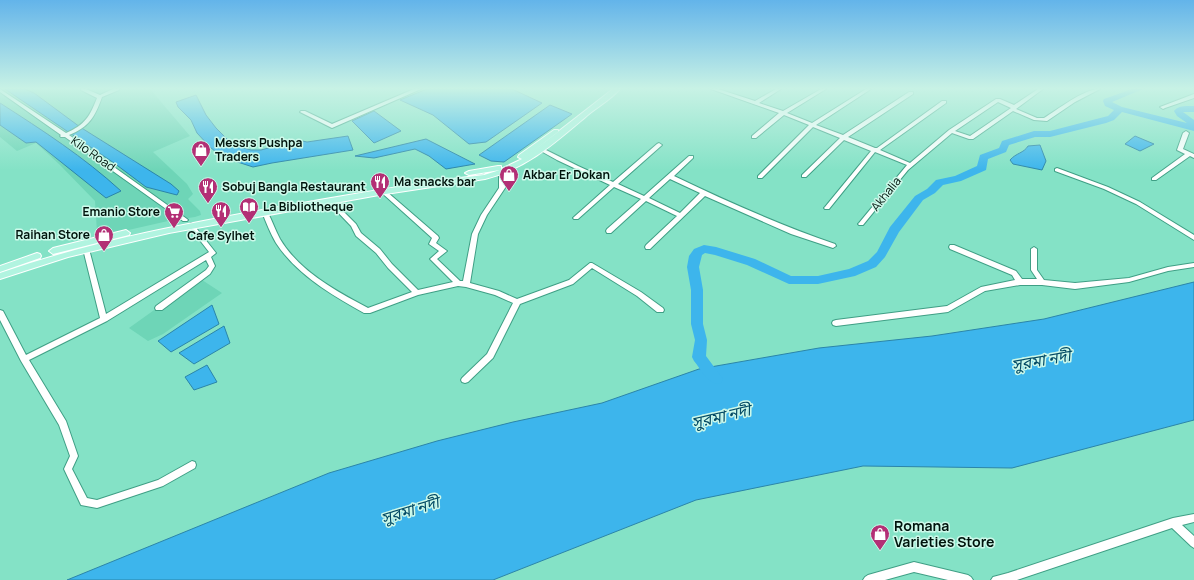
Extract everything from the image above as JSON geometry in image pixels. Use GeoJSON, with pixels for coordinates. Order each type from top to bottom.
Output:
{"type":"FeatureCollection","features":[{"type":"Feature","properties":{"kind":"main road"},"geometry":{"type":"LineString","coordinates":[[0,268],[85,242],[184,222],[504,166],[518,160],[574,116]]}},
{"type":"Feature","properties":{"kind":"main road"},"geometry":{"type":"LineString","coordinates":[[0,276],[34,263],[184,222],[265,212],[502,173],[526,161],[542,150],[584,116]]}},
{"type":"Feature","properties":{"kind":"street","name":"Kilo Road"},"geometry":{"type":"LineString","coordinates":[[33,116],[64,136]]}},
{"type":"Feature","properties":{"kind":"street","name":"Kilo Road"},"geometry":{"type":"LineString","coordinates":[[36,116],[151,200],[184,222],[213,253],[208,257]]}},
{"type":"Feature","properties":{"kind":"street"},"geometry":{"type":"LineString","coordinates":[[64,136],[81,129],[91,116]]}},
{"type":"Feature","properties":{"kind":"street"},"geometry":{"type":"LineString","coordinates":[[311,116],[332,126],[355,116]]}},
{"type":"Feature","properties":{"kind":"street"},"geometry":{"type":"LineString","coordinates":[[754,137],[779,116]]}},
{"type":"Feature","properties":{"kind":"street"},"geometry":{"type":"LineString","coordinates":[[790,116],[911,165]]}},
{"type":"Feature","properties":{"kind":"street"},"geometry":{"type":"LineString","coordinates":[[760,177],[812,125],[826,116]]}},
{"type":"Feature","properties":{"kind":"street"},"geometry":{"type":"LineString","coordinates":[[804,176],[842,138],[876,116]]}},
{"type":"Feature","properties":{"kind":"street"},"geometry":{"type":"LineString","coordinates":[[827,208],[874,150],[923,116]]}},
{"type":"Feature","properties":{"kind":"street","name":"Akhalia"},"geometry":{"type":"LineString","coordinates":[[861,224],[888,190],[911,165],[951,131],[974,116]]}},
{"type":"Feature","properties":{"kind":"street"},"geometry":{"type":"LineString","coordinates":[[951,131],[971,138],[1002,116]]}},
{"type":"Feature","properties":{"kind":"street"},"geometry":{"type":"LineString","coordinates":[[1030,116],[1036,119],[1045,120],[1051,116]]}},
{"type":"Feature","properties":{"kind":"street"},"geometry":{"type":"LineString","coordinates":[[1186,132],[1180,150],[1192,155]]}},
{"type":"Feature","properties":{"kind":"street"},"geometry":{"type":"LineString","coordinates":[[576,218],[659,145]]}},
{"type":"Feature","properties":{"kind":"street"},"geometry":{"type":"LineString","coordinates":[[542,150],[582,171],[615,184],[680,215]]}},
{"type":"Feature","properties":{"kind":"street"},"geometry":{"type":"LineString","coordinates":[[1154,179],[1192,155]]}},
{"type":"Feature","properties":{"kind":"street"},"geometry":{"type":"LineString","coordinates":[[609,231],[671,177],[691,157]]}},
{"type":"Feature","properties":{"kind":"street"},"geometry":{"type":"LineString","coordinates":[[1057,170],[1106,188],[1138,203],[1194,238]]}},
{"type":"Feature","properties":{"kind":"street"},"geometry":{"type":"LineString","coordinates":[[466,284],[475,234],[484,216],[502,188],[502,173]]}},
{"type":"Feature","properties":{"kind":"street"},"geometry":{"type":"LineString","coordinates":[[671,177],[704,193],[813,240],[833,246]]}},
{"type":"Feature","properties":{"kind":"street"},"geometry":{"type":"LineString","coordinates":[[384,192],[436,238],[432,244],[444,251],[433,259],[458,283]]}},
{"type":"Feature","properties":{"kind":"street"},"geometry":{"type":"LineString","coordinates":[[648,247],[704,193]]}},
{"type":"Feature","properties":{"kind":"street"},"geometry":{"type":"LineString","coordinates":[[330,201],[354,225],[358,234],[378,251],[390,266],[417,293]]}},
{"type":"Feature","properties":{"kind":"street"},"geometry":{"type":"LineString","coordinates":[[265,212],[281,245],[298,263],[321,283],[367,311],[417,293],[458,283],[497,293],[517,302]]}},
{"type":"Feature","properties":{"kind":"street"},"geometry":{"type":"LineString","coordinates":[[952,247],[1014,273],[1020,282]]}},
{"type":"Feature","properties":{"kind":"street"},"geometry":{"type":"LineString","coordinates":[[86,249],[104,319]]}},
{"type":"Feature","properties":{"kind":"street"},"geometry":{"type":"LineString","coordinates":[[1034,249],[1034,270],[1042,282]]}},
{"type":"Feature","properties":{"kind":"street"},"geometry":{"type":"LineString","coordinates":[[24,359],[104,319],[208,257],[212,266],[208,272],[159,308]]}},
{"type":"Feature","properties":{"kind":"street"},"geometry":{"type":"LineString","coordinates":[[465,380],[490,356],[517,302],[571,282],[592,265],[639,294],[660,310]]}},
{"type":"Feature","properties":{"kind":"street"},"geometry":{"type":"LineString","coordinates":[[836,323],[948,309],[983,288],[1020,282],[1042,282],[1075,286],[1129,280],[1168,269],[1194,265]]}},
{"type":"Feature","properties":{"kind":"street"},"geometry":{"type":"LineString","coordinates":[[0,313],[24,359],[62,424],[74,456],[68,469],[84,502],[97,504],[160,483],[192,465]]}},
{"type":"Feature","properties":{"kind":"street"},"geometry":{"type":"LineString","coordinates":[[996,580],[1008,578],[1173,523],[1194,518]]}},
{"type":"Feature","properties":{"kind":"street"},"geometry":{"type":"LineString","coordinates":[[1173,523],[1194,543]]}},
{"type":"Feature","properties":{"kind":"street"},"geometry":{"type":"LineString","coordinates":[[868,580],[914,567],[968,580]]}},
{"type":"Feature","properties":{"kind":"shaded area"},"geometry":{"type":"Polygon","coordinates":[[[0,116],[173,116],[190,136],[153,152],[187,184],[193,194],[188,199],[200,211],[201,215],[102,236],[97,232],[95,201],[60,165],[36,143],[17,151],[0,137],[0,116]]]}},
{"type":"Feature","properties":{"kind":"shaded area"},"geometry":{"type":"Polygon","coordinates":[[[199,278],[222,293],[163,334],[148,341],[129,328],[199,278]]]}},
{"type":"Feature","properties":{"kind":"water"},"geometry":{"type":"Polygon","coordinates":[[[0,116],[20,116],[78,155],[121,191],[106,198],[36,142],[26,143],[0,125],[0,116]]]}},
{"type":"Feature","properties":{"kind":"water"},"geometry":{"type":"Polygon","coordinates":[[[45,116],[65,116],[80,127],[171,184],[179,191],[177,195],[146,187],[114,163],[45,116]]]}},
{"type":"Feature","properties":{"kind":"water"},"geometry":{"type":"Polygon","coordinates":[[[187,116],[207,116],[233,145],[251,150],[261,150],[298,140],[307,142],[348,136],[353,150],[253,167],[222,157],[197,133],[191,120],[187,116]]]}},
{"type":"Feature","properties":{"kind":"water"},"geometry":{"type":"Polygon","coordinates":[[[363,116],[381,116],[401,131],[374,143],[352,121],[363,116]]]}},
{"type":"Feature","properties":{"kind":"water"},"geometry":{"type":"Polygon","coordinates":[[[434,116],[523,116],[486,142],[469,144],[434,116]]]}},
{"type":"Feature","properties":{"kind":"water"},"geometry":{"type":"Polygon","coordinates":[[[534,116],[569,116],[504,162],[491,161],[479,155],[534,116]]]}},
{"type":"Feature","properties":{"kind":"water"},"geometry":{"type":"Polygon","coordinates":[[[1135,136],[1154,144],[1140,151],[1125,144],[1135,136]]]}},
{"type":"Feature","properties":{"kind":"water"},"geometry":{"type":"Polygon","coordinates":[[[426,139],[475,164],[446,169],[429,156],[415,149],[374,158],[355,156],[426,139]]]}},
{"type":"Feature","properties":{"kind":"water"},"geometry":{"type":"Polygon","coordinates":[[[1040,145],[1046,161],[1042,170],[1013,164],[1010,160],[1028,146],[1040,145]]]}},
{"type":"Feature","properties":{"kind":"water","name":"সুরমা নদী"},"geometry":{"type":"Polygon","coordinates":[[[1194,282],[1194,420],[1012,468],[863,466],[696,500],[493,580],[67,580],[329,473],[437,441],[513,422],[602,403],[699,369],[819,348],[932,336],[1044,319],[1194,282]]]}},
{"type":"Feature","properties":{"kind":"water"},"geometry":{"type":"Polygon","coordinates":[[[212,305],[219,324],[171,352],[158,341],[212,305]]]}},
{"type":"Feature","properties":{"kind":"water"},"geometry":{"type":"Polygon","coordinates":[[[224,326],[230,343],[194,364],[179,353],[224,326]]]}},
{"type":"Feature","properties":{"kind":"water"},"geometry":{"type":"Polygon","coordinates":[[[207,365],[217,382],[194,390],[185,377],[207,365]]]}},
{"type":"Feature","properties":{"kind":"waterway"},"geometry":{"type":"LineString","coordinates":[[716,379],[699,357],[701,340],[697,324],[697,290],[693,267],[695,256],[698,252],[704,249],[716,251],[751,262],[789,280],[818,280],[851,273],[872,264],[881,254],[894,230],[919,198],[931,191],[940,182],[957,179],[982,168],[983,157],[1003,150],[1005,143],[1034,134],[1050,134],[1103,121],[1113,116]]}},
{"type":"Feature","properties":{"kind":"waterway"},"geometry":{"type":"LineString","coordinates":[[1150,116],[1194,128]]}},
{"type":"Feature","properties":{"kind":"waterway"},"geometry":{"type":"LineString","coordinates":[[1183,116],[1194,124]]}},
{"type":"Feature","properties":{"kind":"place","name":"Messrs Pushpa Traders"},"geometry":{"type":"Point","coordinates":[201,167]}},
{"type":"Feature","properties":{"kind":"place","name":"Akbar Er Dokan"},"geometry":{"type":"Point","coordinates":[509,192]}},
{"type":"Feature","properties":{"kind":"place","name":"Ma snacks bar"},"geometry":{"type":"Point","coordinates":[380,199]}},
{"type":"Feature","properties":{"kind":"place","name":"Sobuj Bangla Restaurant"},"geometry":{"type":"Point","coordinates":[208,204]}},
{"type":"Feature","properties":{"kind":"place","name":"La Bibliotheque"},"geometry":{"type":"Point","coordinates":[249,224]}},
{"type":"Feature","properties":{"kind":"place","name":"Cafe Sylhet"},"geometry":{"type":"Point","coordinates":[221,228]}},
{"type":"Feature","properties":{"kind":"place","name":"Emanio Store"},"geometry":{"type":"Point","coordinates":[174,229]}},
{"type":"Feature","properties":{"kind":"place","name":"Raihan Store"},"geometry":{"type":"Point","coordinates":[104,252]}},
{"type":"Feature","properties":{"kind":"place","name":"Romana Varieties Store"},"geometry":{"type":"Point","coordinates":[880,551]}}]}
